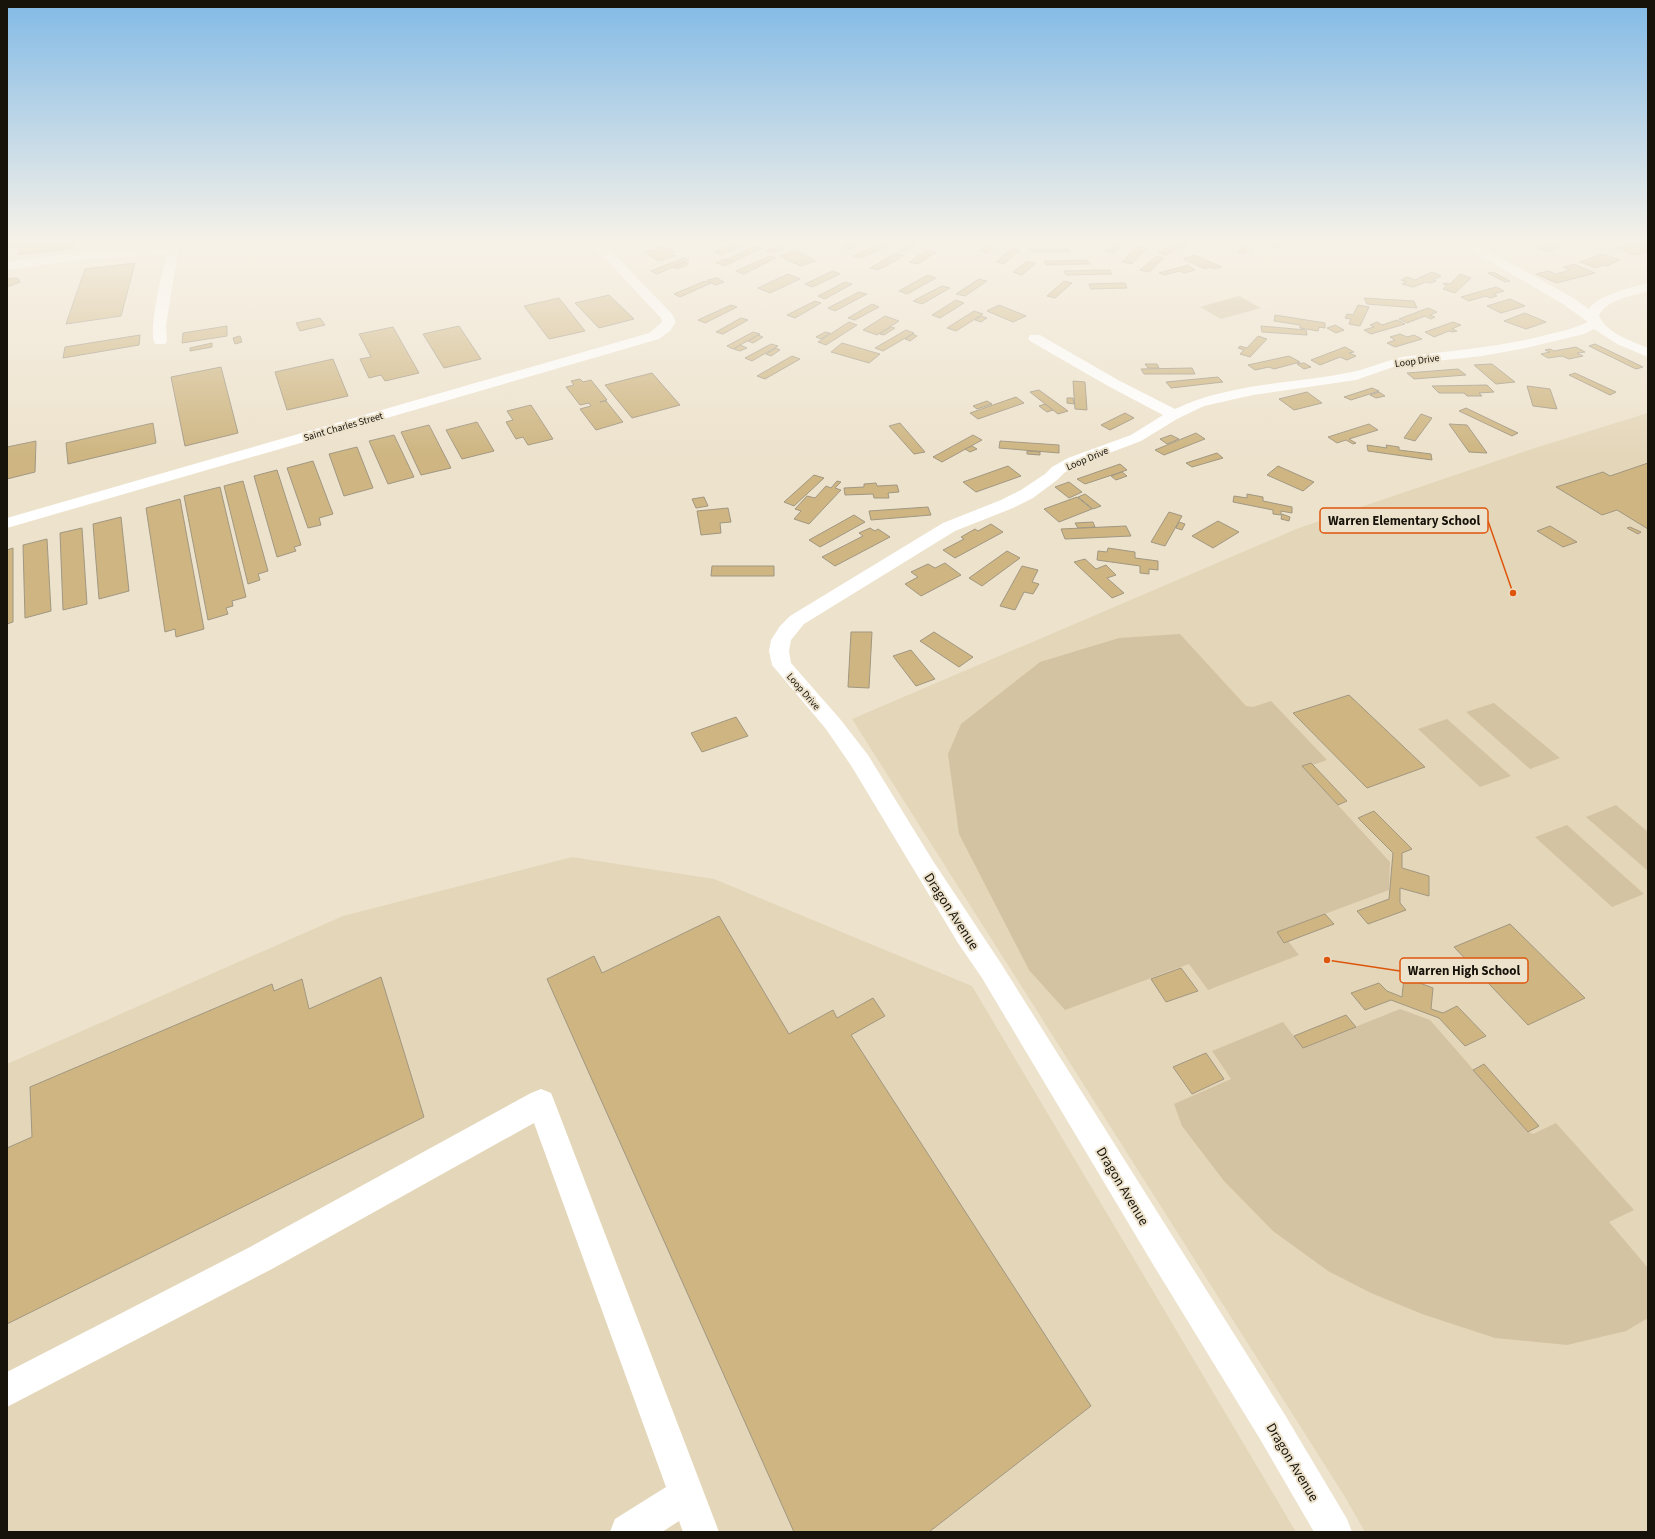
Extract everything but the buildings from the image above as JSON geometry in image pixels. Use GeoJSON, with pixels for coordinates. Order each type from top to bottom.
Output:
{"type":"FeatureCollection","features":[{"type":"Feature","properties":{"kind":"street"},"geometry":{"type":"LineString","coordinates":[[160,342],[159,326],[161,312]]}},
{"type":"Feature","properties":{"kind":"street","name":"Saint Charles Street"},"geometry":{"type":"LineString","coordinates":[[7,523],[654,336],[666,328],[669,322],[662,312]]}},
{"type":"Feature","properties":{"kind":"street"},"geometry":{"type":"LineString","coordinates":[[1583,312],[1609,334],[1648,353]]}},
{"type":"Feature","properties":{"kind":"street","name":"Loop Drive"},"geometry":{"type":"LineString","coordinates":[[910,842],[875,784],[846,741],[782,666],[778,656],[778,648],[782,637],[797,620],[949,527],[1008,504],[1027,494],[1051,477],[1058,470],[1074,461],[1136,438],[1199,403],[1238,394],[1356,376],[1389,364],[1408,360],[1482,352],[1526,344],[1579,331],[1594,320],[1595,312]]}},
{"type":"Feature","properties":{"kind":"street"},"geometry":{"type":"LineString","coordinates":[[1035,338],[1095,374],[1175,415]]}},
{"type":"Feature","properties":{"kind":"street","name":"Dragon Avenue"},"geometry":{"type":"LineString","coordinates":[[910,842],[967,935],[991,970],[1165,1255],[1238,1370],[1312,1492],[1334,1532]]}},
{"type":"Feature","properties":{"kind":"street"},"geometry":{"type":"LineString","coordinates":[[7,1390],[261,1258],[541,1103],[701,1532]]}},
{"type":"Feature","properties":{"kind":"street"},"geometry":{"type":"LineString","coordinates":[[628,1532],[687,1495]]}},
{"type":"Feature","properties":{"kind":"shaded area"},"geometry":{"type":"Polygon","coordinates":[[[1208,312],[1247,312],[1221,319],[1208,312]]]}},
{"type":"Feature","properties":{"kind":"shaded area"},"geometry":{"type":"Polygon","coordinates":[[[1648,413],[1648,1532],[1365,1532],[1345,1497],[852,719],[1299,528],[1535,448],[1648,413]]]}},
{"type":"Feature","properties":{"kind":"shaded area"},"geometry":{"type":"Polygon","coordinates":[[[1180,634],[1246,706],[1253,707],[1271,701],[1327,760],[1313,765],[1311,763],[1302,766],[1390,862],[1389,890],[1277,932],[1284,943],[1288,941],[1299,955],[1208,990],[1189,964],[1065,1010],[1029,970],[959,834],[948,754],[961,724],[1040,662],[1119,638],[1180,634]]]}},
{"type":"Feature","properties":{"kind":"shaded area"},"geometry":{"type":"Polygon","coordinates":[[[1494,703],[1560,758],[1530,769],[1466,712],[1494,703]]]}},
{"type":"Feature","properties":{"kind":"shaded area"},"geometry":{"type":"Polygon","coordinates":[[[1447,719],[1511,776],[1480,787],[1418,729],[1447,719]]]}},
{"type":"Feature","properties":{"kind":"shaded area"},"geometry":{"type":"Polygon","coordinates":[[[1616,805],[1648,832],[1648,871],[1586,817],[1616,805]]]}},
{"type":"Feature","properties":{"kind":"shaded area"},"geometry":{"type":"Polygon","coordinates":[[[1567,825],[1644,894],[1612,907],[1535,837],[1567,825]]]}},
{"type":"Feature","properties":{"kind":"shaded area"},"geometry":{"type":"Polygon","coordinates":[[[572,857],[714,879],[972,986],[1296,1532],[7,1532],[7,1064],[343,916],[572,857]]]}},
{"type":"Feature","properties":{"kind":"shaded area"},"geometry":{"type":"Polygon","coordinates":[[[1400,1009],[1430,1020],[1528,1132],[1533,1134],[1556,1123],[1634,1210],[1609,1222],[1648,1268],[1648,1318],[1626,1331],[1567,1345],[1495,1338],[1422,1314],[1371,1293],[1328,1271],[1273,1231],[1224,1181],[1182,1126],[1174,1104],[1231,1079],[1212,1051],[1283,1022],[1303,1048],[1400,1009]]]}},
{"type":"Feature","properties":{"kind":"place","name":"Warren Elementary School"},"geometry":{"type":"Point","coordinates":[1513,593]}},
{"type":"Feature","properties":{"kind":"place","name":"Warren High School"},"geometry":{"type":"Point","coordinates":[1327,960]}}]}
